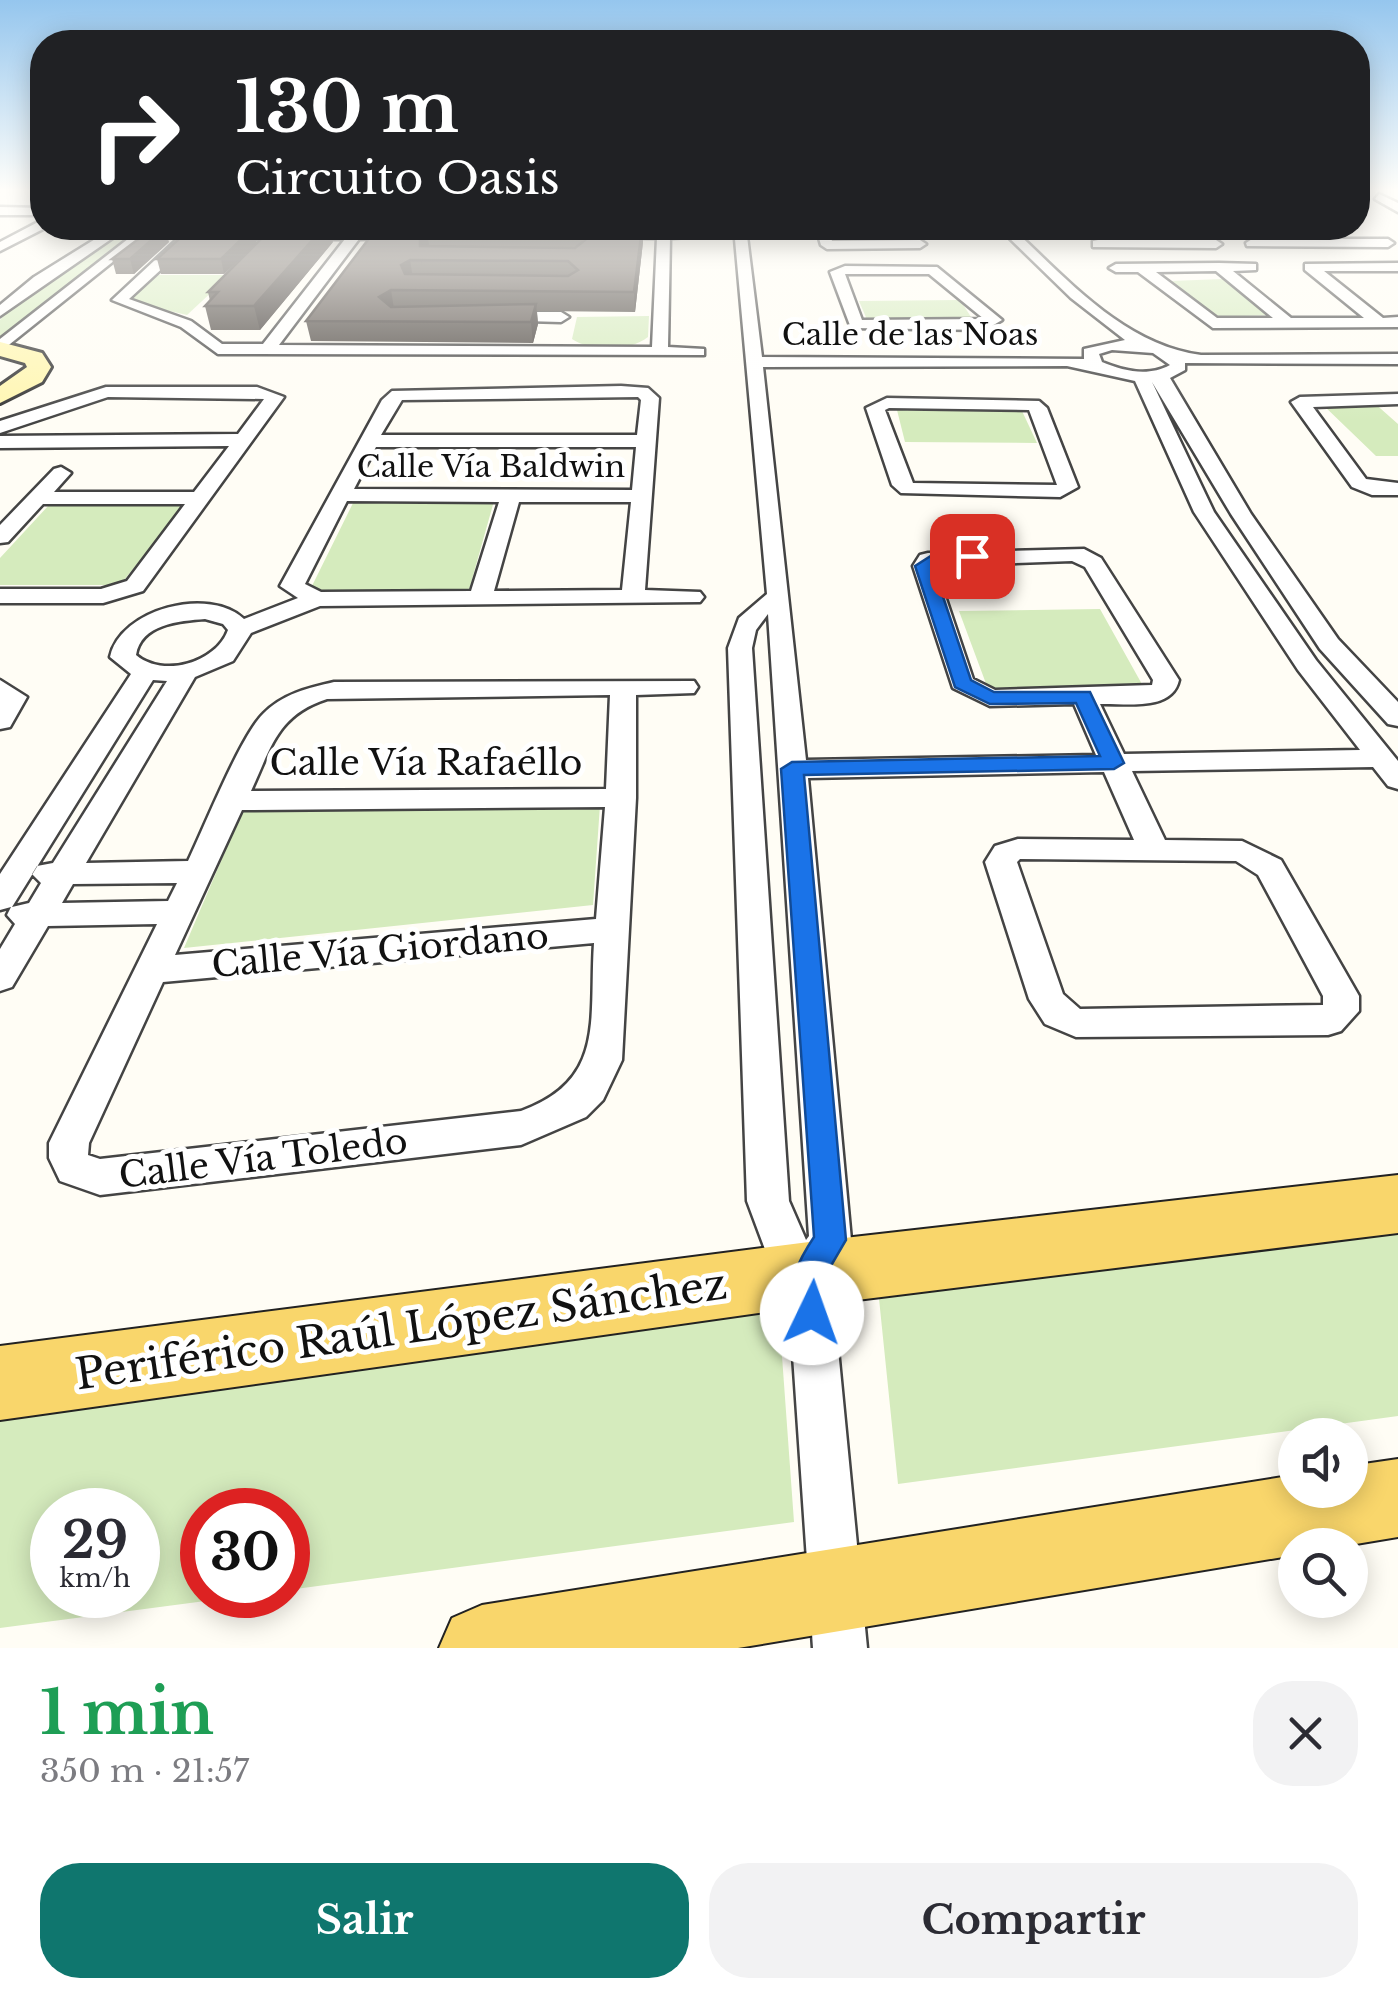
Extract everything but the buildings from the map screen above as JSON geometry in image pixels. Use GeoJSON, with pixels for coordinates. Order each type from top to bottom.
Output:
{"type":"FeatureCollection","features":[{"type":"Feature","properties":{"kind":"main road","name":"Periférico Raúl López Sánchez"},"geometry":{"type":"LineString","coordinates":[[0,1383],[809,1274],[1398,1204]]}},
{"type":"Feature","properties":{"kind":"main road"},"geometry":{"type":"LineString","coordinates":[[482,1648],[837,1618],[1398,1498]]}},
{"type":"Feature","properties":{"kind":"street"},"geometry":{"type":"LineString","coordinates":[[0,312],[58,268]]}},
{"type":"Feature","properties":{"kind":"street"},"geometry":{"type":"LineString","coordinates":[[0,348],[98,268]]}},
{"type":"Feature","properties":{"kind":"street"},"geometry":{"type":"LineString","coordinates":[[154,268],[119,300],[193,318],[212,347],[374,352],[698,352]]}},
{"type":"Feature","properties":{"kind":"street"},"geometry":{"type":"LineString","coordinates":[[268,350],[330,268]]}},
{"type":"Feature","properties":{"kind":"street"},"geometry":{"type":"LineString","coordinates":[[660,352],[663,268]]}},
{"type":"Feature","properties":{"kind":"street"},"geometry":{"type":"LineString","coordinates":[[744,268],[779,596],[830,1240],[809,1274],[837,1618]]}},
{"type":"Feature","properties":{"kind":"street"},"geometry":{"type":"LineString","coordinates":[[1037,268],[1101,331],[1111,346]]}},
{"type":"Feature","properties":{"kind":"street"},"geometry":{"type":"LineString","coordinates":[[1044,268],[1144,347],[1163,368],[1240,514],[1329,644],[1398,718]]}},
{"type":"Feature","properties":{"kind":"street"},"geometry":{"type":"LineString","coordinates":[[1116,268],[1149,268]]}},
{"type":"Feature","properties":{"kind":"street"},"geometry":{"type":"LineString","coordinates":[[1142,268],[1213,323],[1398,322]]}},
{"type":"Feature","properties":{"kind":"street"},"geometry":{"type":"LineString","coordinates":[[1220,268],[1286,322]]}},
{"type":"Feature","properties":{"kind":"street"},"geometry":{"type":"LineString","coordinates":[[1311,268],[1379,322]]}},
{"type":"Feature","properties":{"kind":"street"},"geometry":{"type":"LineString","coordinates":[[932,270],[994,320],[985,325],[913,326],[856,325],[836,272],[932,270]]}},
{"type":"Feature","properties":{"kind":"street"},"geometry":{"type":"LineString","coordinates":[[80,282],[138,282]]}},
{"type":"Feature","properties":{"kind":"street"},"geometry":{"type":"LineString","coordinates":[[487,318],[563,310],[553,352]]}},
{"type":"Feature","properties":{"kind":"street"},"geometry":{"type":"LineString","coordinates":[[1331,322],[1394,363]]}},
{"type":"Feature","properties":{"kind":"street"},"geometry":{"type":"LineString","coordinates":[[913,326],[945,403]]}},
{"type":"Feature","properties":{"kind":"street"},"geometry":{"type":"LineString","coordinates":[[374,352],[384,335]]}},
{"type":"Feature","properties":{"kind":"street"},"geometry":{"type":"LineString","coordinates":[[1092,361],[1095,349],[1144,347]]}},
{"type":"Feature","properties":{"kind":"street"},"geometry":{"type":"LineString","coordinates":[[0,348],[34,358],[39,367],[34,377],[0,396]]}},
{"type":"Feature","properties":{"kind":"street"},"geometry":{"type":"LineString","coordinates":[[1163,368],[1201,360],[1394,363]]}},
{"type":"Feature","properties":{"kind":"street","name":"Calle de las Noas"},"geometry":{"type":"LineString","coordinates":[[754,362],[1092,361],[1163,368]]}},
{"type":"Feature","properties":{"kind":"street"},"geometry":{"type":"LineString","coordinates":[[1163,368],[1204,512],[1293,643],[1389,769]]}},
{"type":"Feature","properties":{"kind":"street"},"geometry":{"type":"LineString","coordinates":[[230,622],[292,586],[391,400],[407,392],[602,391],[642,392],[650,398],[633,596]]}},
{"type":"Feature","properties":{"kind":"street"},"geometry":{"type":"LineString","coordinates":[[0,427],[106,392],[257,392],[275,397],[136,586],[103,596],[0,596]]}},
{"type":"Feature","properties":{"kind":"street"},"geometry":{"type":"LineString","coordinates":[[1398,399],[1302,400],[1358,483],[1372,488],[1398,488]]}},
{"type":"Feature","properties":{"kind":"street"},"geometry":{"type":"LineString","coordinates":[[1378,400],[1398,418]]}},
{"type":"Feature","properties":{"kind":"street"},"geometry":{"type":"LineString","coordinates":[[887,402],[945,403],[1033,404],[1038,408],[1068,486],[1060,491],[908,489],[902,485],[875,408],[887,402]]}},
{"type":"Feature","properties":{"kind":"street"},"geometry":{"type":"LineString","coordinates":[[0,442],[244,440]]}},
{"type":"Feature","properties":{"kind":"street"},"geometry":{"type":"LineString","coordinates":[[369,441],[646,441]]}},
{"type":"Feature","properties":{"kind":"street"},"geometry":{"type":"LineString","coordinates":[[0,537],[60,473]]}},
{"type":"Feature","properties":{"kind":"street","name":"Calle Vía Baldwin"},"geometry":{"type":"LineString","coordinates":[[340,495],[641,496]]}},
{"type":"Feature","properties":{"kind":"street"},"geometry":{"type":"LineString","coordinates":[[481,596],[510,496]]}},
{"type":"Feature","properties":{"kind":"street"},"geometry":{"type":"LineString","coordinates":[[37,498],[201,498]]}},
{"type":"Feature","properties":{"kind":"street"},"geometry":{"type":"LineString","coordinates":[[1076,554],[1093,562],[1166,680],[1164,689],[1153,695],[1083,696],[990,698],[962,683],[924,566],[928,560],[1076,554]]}},
{"type":"Feature","properties":{"kind":"street"},"geometry":{"type":"LineString","coordinates":[[136,586],[170,616]]}},
{"type":"Feature","properties":{"kind":"street"},"geometry":{"type":"LineString","coordinates":[[292,586],[317,599]]}},
{"type":"Feature","properties":{"kind":"street"},"geometry":{"type":"LineString","coordinates":[[103,596],[139,630]]}},
{"type":"Feature","properties":{"kind":"street"},"geometry":{"type":"LineString","coordinates":[[779,596],[749,619],[741,633],[740,648],[768,1200],[784,1246],[809,1274]]}},
{"type":"Feature","properties":{"kind":"street"},"geometry":{"type":"LineString","coordinates":[[230,622],[235,646],[222,657],[184,672],[146,672],[128,665],[122,657],[128,638],[170,616],[230,622],[317,599],[692,597]]}},
{"type":"Feature","properties":{"kind":"street"},"geometry":{"type":"LineString","coordinates":[[1293,643],[1329,644]]}},
{"type":"Feature","properties":{"kind":"street"},"geometry":{"type":"LineString","coordinates":[[5,882],[146,672]]}},
{"type":"Feature","properties":{"kind":"street"},"geometry":{"type":"LineString","coordinates":[[0,978],[184,672]]}},
{"type":"Feature","properties":{"kind":"street","name":"Calle Vía Toledo"},"geometry":{"type":"LineString","coordinates":[[622,687],[625,719],[604,1060],[592,1090],[571,1110],[521,1128],[100,1178],[80,1174],[70,1166],[66,1155],[69,1144],[176,912],[269,723],[281,711],[314,693],[334,690],[684,686]]}},
{"type":"Feature","properties":{"kind":"street"},"geometry":{"type":"LineString","coordinates":[[0,688],[14,698],[0,721]]}},
{"type":"Feature","properties":{"kind":"street"},"geometry":{"type":"LineString","coordinates":[[1083,696],[1152,848]]}},
{"type":"Feature","properties":{"kind":"street"},"geometry":{"type":"LineString","coordinates":[[792,769],[1114,763],[1389,769]]}},
{"type":"Feature","properties":{"kind":"street","name":"Calle Vía Rafaéllo"},"geometry":{"type":"LineString","coordinates":[[232,801],[621,798]]}},
{"type":"Feature","properties":{"kind":"street"},"geometry":{"type":"LineString","coordinates":[[1152,848],[1242,850],[1259,858],[1270,868],[1341,996],[1342,1011],[1328,1021],[1076,1023],[1058,1014],[1047,999],[1001,862],[1006,853],[1018,849],[1152,848]]}},
{"type":"Feature","properties":{"kind":"street"},"geometry":{"type":"LineString","coordinates":[[5,882],[63,874],[195,872]]}},
{"type":"Feature","properties":{"kind":"street"},"geometry":{"type":"LineString","coordinates":[[0,916],[176,912]]}},
{"type":"Feature","properties":{"kind":"street","name":"Calle Vía Giordano"},"geometry":{"type":"LineString","coordinates":[[150,970],[610,930]]}},
{"type":"Feature","properties":{"kind":"green space"},"geometry":{"type":"Polygon","coordinates":[[[67,268],[91,268],[0,339],[0,320],[12,306],[67,268]]]}},
{"type":"Feature","properties":{"kind":"green space"},"geometry":{"type":"Polygon","coordinates":[[[158,275],[230,275],[187,315],[126,301],[158,275]]]}},
{"type":"Feature","properties":{"kind":"green space"},"geometry":{"type":"Polygon","coordinates":[[[1223,279],[1272,315],[1216,317],[1171,281],[1223,279]]]}},
{"type":"Feature","properties":{"kind":"green space"},"geometry":{"type":"Polygon","coordinates":[[[960,300],[973,320],[868,322],[859,301],[960,300]]]}},
{"type":"Feature","properties":{"kind":"green space"},"geometry":{"type":"Polygon","coordinates":[[[649,316],[648,337],[621,348],[600,348],[572,339],[577,317],[649,316]]]}},
{"type":"Feature","properties":{"kind":"green space"},"geometry":{"type":"Polygon","coordinates":[[[1372,401],[1398,424],[1398,456],[1376,456],[1321,403],[1372,401]]]}},
{"type":"Feature","properties":{"kind":"green space"},"geometry":{"type":"Polygon","coordinates":[[[897,410],[1022,411],[1037,443],[905,442],[897,410]]]}},
{"type":"Feature","properties":{"kind":"green space"},"geometry":{"type":"Polygon","coordinates":[[[354,501],[494,501],[469,590],[310,590],[354,501]]]}},
{"type":"Feature","properties":{"kind":"green space"},"geometry":{"type":"Polygon","coordinates":[[[49,505],[185,505],[120,585],[0,585],[0,558],[49,505]]]}},
{"type":"Feature","properties":{"kind":"green space"},"geometry":{"type":"Polygon","coordinates":[[[1100,609],[1143,686],[988,689],[959,611],[1100,609]]]}},
{"type":"Feature","properties":{"kind":"green space"},"geometry":{"type":"Polygon","coordinates":[[[600,805],[593,905],[184,948],[244,807],[600,805]]]}},
{"type":"Feature","properties":{"kind":"green space"},"geometry":{"type":"Polygon","coordinates":[[[1398,1221],[1398,1416],[1368,1420],[1278,1418],[1278,1432],[898,1484],[878,1289],[1398,1221]]]}},
{"type":"Feature","properties":{"kind":"green space"},"geometry":{"type":"Polygon","coordinates":[[[778,1301],[794,1522],[310,1587],[310,1488],[180,1488],[180,1604],[160,1607],[160,1488],[30,1488],[30,1618],[76,1618],[0,1628],[0,1417],[778,1301]]]}},
{"type":"Feature","properties":{"kind":"route"},"geometry":{"type":"LineString","coordinates":[[812,1313],[809,1274],[830,1240],[792,769],[1114,763],[1083,696],[990,698],[962,683],[924,566],[937,557],[972,556]]}}]}
